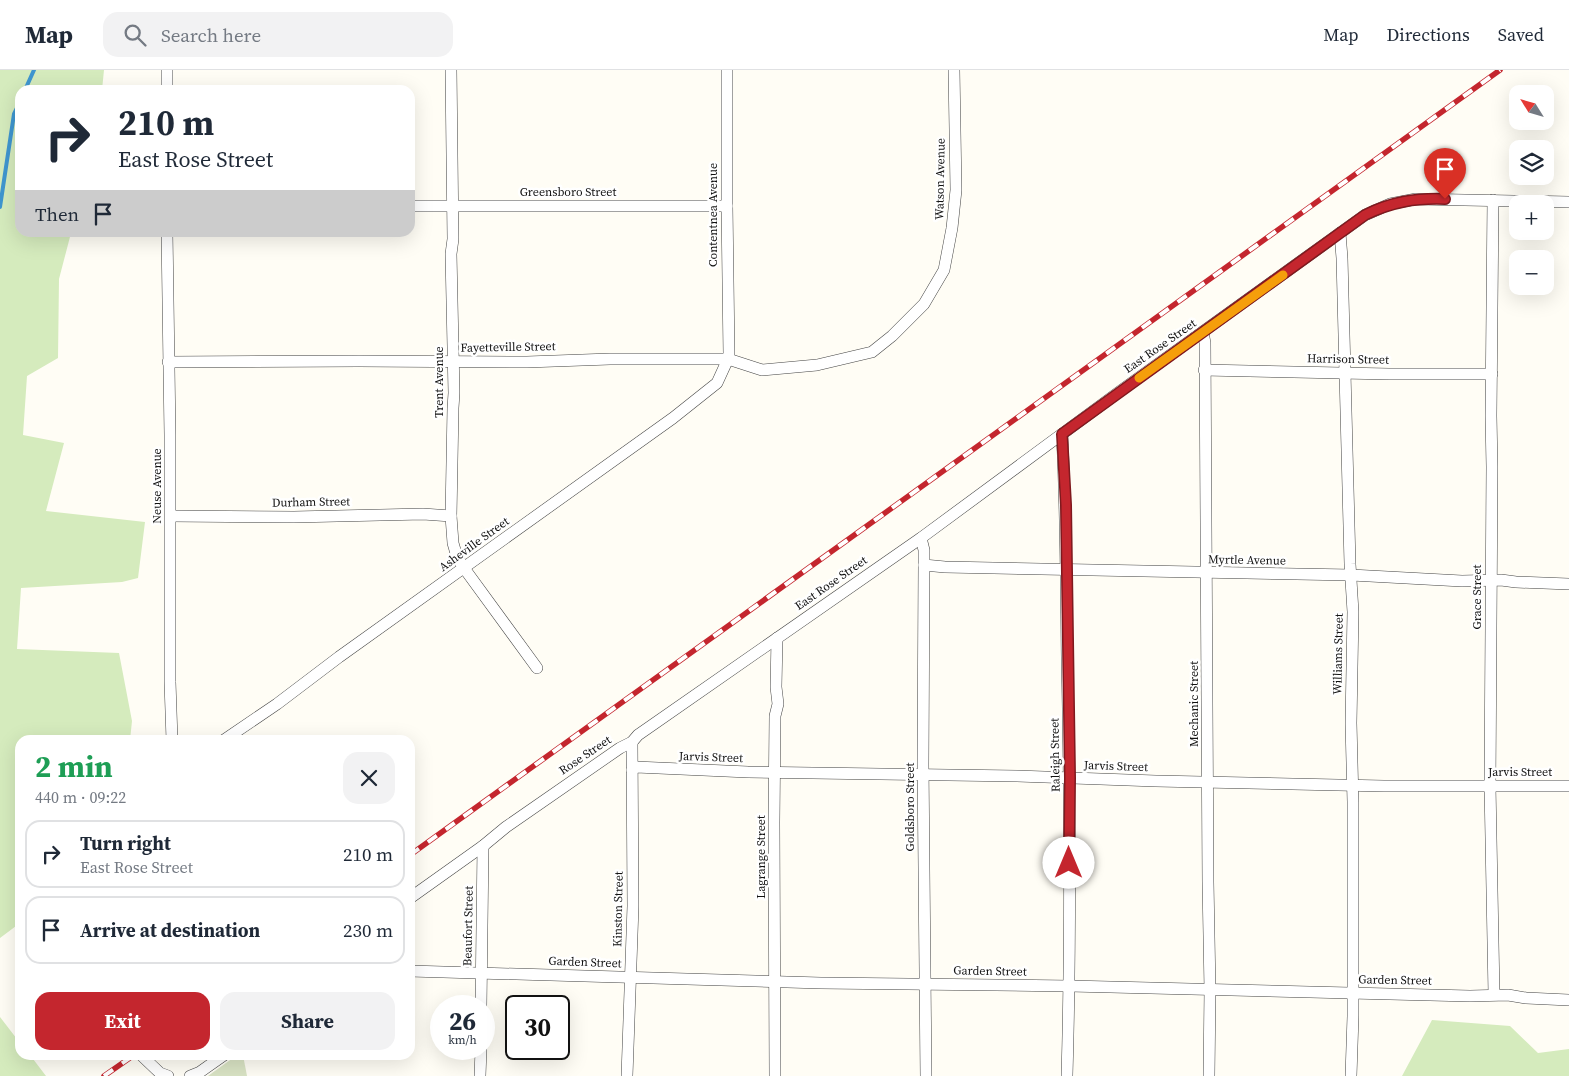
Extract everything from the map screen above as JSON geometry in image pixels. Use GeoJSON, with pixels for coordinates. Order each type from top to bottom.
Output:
{"type":"FeatureCollection","features":[{"type":"Feature","properties":{"kind":"street"},"geometry":{"type":"LineString","coordinates":[[166,70],[167,85]]}},
{"type":"Feature","properties":{"kind":"street","name":"Trent Avenue"},"geometry":{"type":"LineString","coordinates":[[451,70],[454,393],[452,408],[451,516],[453,543],[457,557],[464,568],[537,668]]}},
{"type":"Feature","properties":{"kind":"street","name":"Contentnea Avenue"},"geometry":{"type":"LineString","coordinates":[[727,70],[728,359]]}},
{"type":"Feature","properties":{"kind":"street","name":"Watson Avenue"},"geometry":{"type":"LineString","coordinates":[[728,359],[762,370],[817,365],[872,352],[892,336],[924,304],[944,270],[952,228],[956,190],[954,70]]}},
{"type":"Feature","properties":{"kind":"street","name":"East Rose Street"},"geometry":{"type":"LineString","coordinates":[[777,638],[921,538],[1365,215],[1403,201],[1429,198],[1569,202]]}},
{"type":"Feature","properties":{"kind":"street","name":"Grace Street"},"geometry":{"type":"LineString","coordinates":[[1493,200],[1490,786],[1494,994]]}},
{"type":"Feature","properties":{"kind":"street","name":"Greensboro Street"},"geometry":{"type":"LineString","coordinates":[[415,206],[727,206]]}},
{"type":"Feature","properties":{"kind":"street","name":"Williams Street"},"geometry":{"type":"LineString","coordinates":[[1340,233],[1353,612],[1351,723],[1353,994],[1351,1076]]}},
{"type":"Feature","properties":{"kind":"street","name":"Neuse Avenue"},"geometry":{"type":"LineString","coordinates":[[167,237],[172,735]]}},
{"type":"Feature","properties":{"kind":"street","name":"Mechanic Street"},"geometry":{"type":"LineString","coordinates":[[1203,332],[1205,344],[1207,574],[1209,1076]]}},
{"type":"Feature","properties":{"kind":"street","name":"Fayetteville Street"},"geometry":{"type":"LineString","coordinates":[[168,362],[527,362],[610,359],[728,359]]}},
{"type":"Feature","properties":{"kind":"street","name":"Asheville Street"},"geometry":{"type":"LineString","coordinates":[[231,735],[665,424],[717,383],[728,359]]}},
{"type":"Feature","properties":{"kind":"street","name":"Harrison Street"},"geometry":{"type":"LineString","coordinates":[[1204,370],[1492,374]]}},
{"type":"Feature","properties":{"kind":"street","name":"Raleigh Street"},"geometry":{"type":"LineString","coordinates":[[1062,434],[1066,505],[1070,778],[1070,986],[1067,1076]]}},
{"type":"Feature","properties":{"kind":"street","name":"Durham Street"},"geometry":{"type":"LineString","coordinates":[[171,516],[294,517],[423,514],[451,516]]}},
{"type":"Feature","properties":{"kind":"street","name":"Goldsboro Street"},"geometry":{"type":"LineString","coordinates":[[921,538],[924,550],[923,775],[926,1076]]}},
{"type":"Feature","properties":{"kind":"street","name":"Myrtle Avenue"},"geometry":{"type":"LineString","coordinates":[[924,565],[944,568],[1351,575],[1569,584]]}},
{"type":"Feature","properties":{"kind":"street","name":"Rose Street"},"geometry":{"type":"LineString","coordinates":[[415,894],[483,846],[506,827],[620,748],[632,742],[638,735],[777,638]]}},
{"type":"Feature","properties":{"kind":"street","name":"Lagrange Street"},"geometry":{"type":"LineString","coordinates":[[775,1076],[774,822],[776,716],[778,704],[776,687],[777,638]]}},
{"type":"Feature","properties":{"kind":"street","name":"Kinston Street"},"geometry":{"type":"LineString","coordinates":[[627,1076],[633,906],[632,742]]}},
{"type":"Feature","properties":{"kind":"street","name":"Jarvis Street"},"geometry":{"type":"LineString","coordinates":[[632,770],[636,768],[1352,785],[1569,786]]}},
{"type":"Feature","properties":{"kind":"street","name":"Beaufort Street"},"geometry":{"type":"LineString","coordinates":[[481,995],[483,846]]}},
{"type":"Feature","properties":{"kind":"street","name":"Garden Street"},"geometry":{"type":"LineString","coordinates":[[415,971],[1353,994],[1470,996],[1494,994],[1569,1000]]}},
{"type":"Feature","properties":{"kind":"street"},"geometry":{"type":"LineString","coordinates":[[146,1060],[160,1073],[168,1076]]}},
{"type":"Feature","properties":{"kind":"street"},"geometry":{"type":"LineString","coordinates":[[190,1076],[200,1072],[217,1060]]}},
{"type":"Feature","properties":{"kind":"street"},"geometry":{"type":"LineString","coordinates":[[480,1076],[481,1060]]}},
{"type":"Feature","properties":{"kind":"green space"},"geometry":{"type":"Polygon","coordinates":[[[0,70],[104,70],[102,85],[15,85],[15,237],[70,237],[59,279],[58,358],[27,376],[23,435],[64,443],[46,511],[145,522],[138,578],[122,582],[21,588],[17,649],[119,653],[132,721],[131,735],[15,735],[15,927],[0,938],[0,70]]]}},
{"type":"Feature","properties":{"kind":"green space"},"geometry":{"type":"Polygon","coordinates":[[[0,1017],[15,1036],[15,1060],[34,1060],[46,1076],[0,1076],[0,1017]]]}},
{"type":"Feature","properties":{"kind":"green space"},"geometry":{"type":"Polygon","coordinates":[[[1432,1020],[1510,1026],[1538,1053],[1569,1049],[1569,1076],[1402,1076],[1432,1020]]]}},
{"type":"Feature","properties":{"kind":"green space"},"geometry":{"type":"Polygon","coordinates":[[[230,1060],[244,1060],[247,1076],[208,1076],[230,1060]]]}},
{"type":"Feature","properties":{"kind":"waterway"},"geometry":{"type":"LineString","coordinates":[[27,85],[34,70]]}},
{"type":"Feature","properties":{"kind":"waterway"},"geometry":{"type":"LineString","coordinates":[[0,207],[15,112]]}},
{"type":"Feature","properties":{"kind":"railway"},"geometry":{"type":"LineString","coordinates":[[415,851],[1500,70]]}},
{"type":"Feature","properties":{"kind":"railway"},"geometry":{"type":"LineString","coordinates":[[104,1076],[127,1060]]}},
{"type":"Feature","properties":{"kind":"slow traffic"},"geometry":{"type":"LineString","coordinates":[[1139,378],[1283,275]]}},
{"type":"Feature","properties":{"kind":"route"},"geometry":{"type":"LineString","coordinates":[[1069,863],[1070,778],[1066,610],[1066,505],[1062,434],[1365,215],[1390,204],[1403,201],[1429,198],[1445,199]]}}]}
